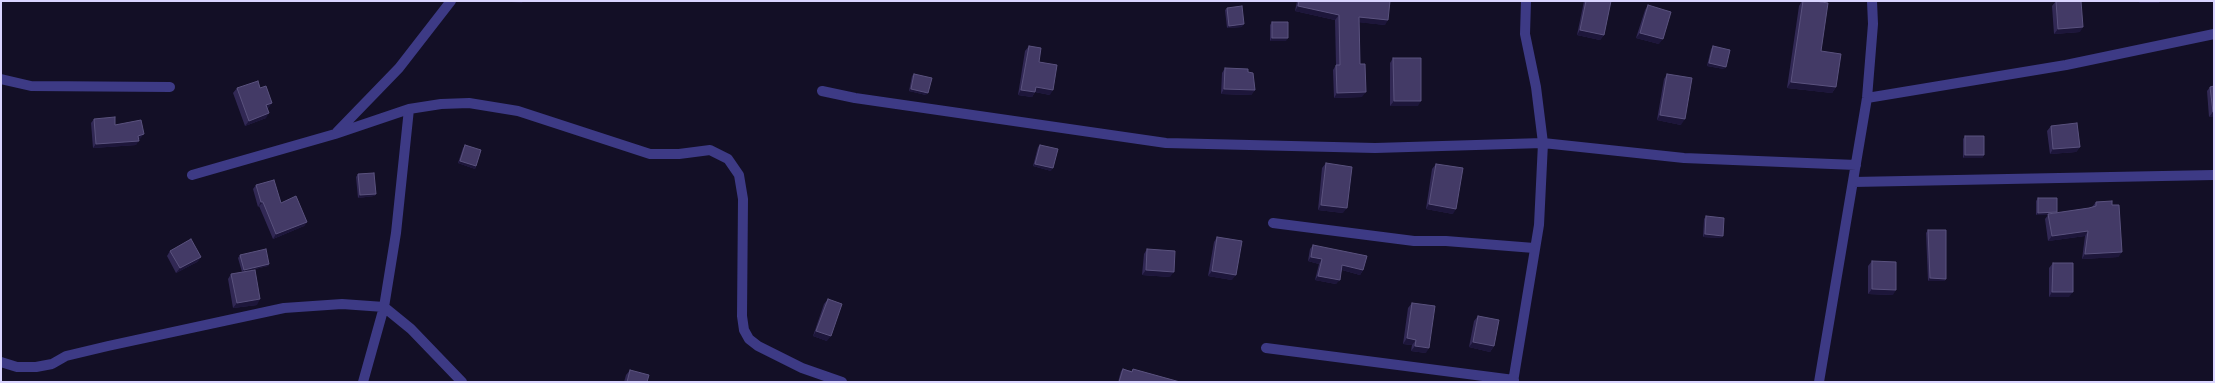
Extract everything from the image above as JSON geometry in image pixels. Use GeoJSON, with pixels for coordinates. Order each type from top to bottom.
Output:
{"type":"FeatureCollection","features":[{"type":"Feature","properties":{"kind":"street"},"geometry":{"type":"LineString","coordinates":[[335,134],[399,68],[451,1]]}},
{"type":"Feature","properties":{"kind":"street"},"geometry":{"type":"LineString","coordinates":[[1266,348],[1513,381],[1539,225],[1543,143],[1536,87],[1525,34],[1526,1]]}},
{"type":"Feature","properties":{"kind":"street"},"geometry":{"type":"LineString","coordinates":[[1819,382],[1867,98],[1873,24],[1872,1]]}},
{"type":"Feature","properties":{"kind":"street"},"geometry":{"type":"LineString","coordinates":[[1867,98],[2066,65],[2214,34]]}},
{"type":"Feature","properties":{"kind":"street"},"geometry":{"type":"LineString","coordinates":[[1,79],[31,86],[170,87]]}},
{"type":"Feature","properties":{"kind":"street"},"geometry":{"type":"LineString","coordinates":[[822,91],[863,99],[1166,143],[1375,148],[1543,143],[1684,158],[1856,165]]}},
{"type":"Feature","properties":{"kind":"street"},"geometry":{"type":"LineString","coordinates":[[192,175],[335,134],[409,109],[440,104],[469,103],[518,111],[650,154],[679,154],[710,150],[728,159],[739,175],[743,199],[742,316],[744,330],[749,339],[758,346],[802,368],[842,382]]}},
{"type":"Feature","properties":{"kind":"street"},"geometry":{"type":"LineString","coordinates":[[363,382],[384,307],[396,233],[409,109]]}},
{"type":"Feature","properties":{"kind":"street"},"geometry":{"type":"LineString","coordinates":[[1853,182],[2214,175]]}},
{"type":"Feature","properties":{"kind":"street"},"geometry":{"type":"LineString","coordinates":[[1273,223],[1414,241],[1446,241],[1534,248]]}},
{"type":"Feature","properties":{"kind":"street"},"geometry":{"type":"LineString","coordinates":[[1,362],[17,367],[36,367],[52,364],[66,356],[108,346],[284,308],[342,304],[384,307],[411,329],[462,382]]}},
{"type":"Feature","properties":{"kind":"building"},"geometry":{"type":"Polygon","coordinates":[[[1299,1],[1390,1],[1388,20],[1359,17],[1360,64],[1365,64],[1366,92],[1337,93],[1336,65],[1340,65],[1339,15],[1298,6],[1299,1]]]}},
{"type":"Feature","properties":{"kind":"building"},"geometry":{"type":"Polygon","coordinates":[[[1586,1],[1611,1],[1604,35],[1580,30],[1586,1]]]}},
{"type":"Feature","properties":{"kind":"building"},"geometry":{"type":"Polygon","coordinates":[[[1803,1],[1828,3],[1821,51],[1841,54],[1836,87],[1791,82],[1803,1]]]}},
{"type":"Feature","properties":{"kind":"building"},"geometry":{"type":"Polygon","coordinates":[[[2056,1],[2081,1],[2083,27],[2058,29],[2056,1]]]}},
{"type":"Feature","properties":{"kind":"building"},"geometry":{"type":"Polygon","coordinates":[[[1648,5],[1671,12],[1663,39],[1640,33],[1648,5]]]}},
{"type":"Feature","properties":{"kind":"building"},"geometry":{"type":"Polygon","coordinates":[[[1242,6],[1244,24],[1229,26],[1227,8],[1242,6]]]}},
{"type":"Feature","properties":{"kind":"building"},"geometry":{"type":"Polygon","coordinates":[[[1272,22],[1288,22],[1288,38],[1272,38],[1272,22]]]}},
{"type":"Feature","properties":{"kind":"building"},"geometry":{"type":"Polygon","coordinates":[[[1029,46],[1041,48],[1039,62],[1057,65],[1053,90],[1036,87],[1035,92],[1021,90],[1029,46]]]}},
{"type":"Feature","properties":{"kind":"building"},"geometry":{"type":"Polygon","coordinates":[[[1713,46],[1730,50],[1726,67],[1709,63],[1713,46]]]}},
{"type":"Feature","properties":{"kind":"building"},"geometry":{"type":"Polygon","coordinates":[[[1393,58],[1421,58],[1421,101],[1394,101],[1393,58]]]}},
{"type":"Feature","properties":{"kind":"building"},"geometry":{"type":"Polygon","coordinates":[[[1225,68],[1248,69],[1248,72],[1253,73],[1255,90],[1224,89],[1225,68]]]}},
{"type":"Feature","properties":{"kind":"building"},"geometry":{"type":"Polygon","coordinates":[[[914,74],[932,78],[928,93],[911,89],[914,74]]]}},
{"type":"Feature","properties":{"kind":"building"},"geometry":{"type":"Polygon","coordinates":[[[1667,74],[1692,78],[1685,119],[1660,115],[1667,74]]]}},
{"type":"Feature","properties":{"kind":"building"},"geometry":{"type":"Polygon","coordinates":[[[258,81],[260,88],[266,86],[272,103],[266,105],[269,113],[249,121],[237,88],[258,81]]]}},
{"type":"Feature","properties":{"kind":"building"},"geometry":{"type":"Polygon","coordinates":[[[2214,86],[2214,112],[2213,112],[2210,87],[2214,86]]]}},
{"type":"Feature","properties":{"kind":"building"},"geometry":{"type":"Polygon","coordinates":[[[115,117],[115,125],[141,120],[144,134],[138,136],[139,141],[96,144],[94,119],[115,117]]]}},
{"type":"Feature","properties":{"kind":"building"},"geometry":{"type":"Polygon","coordinates":[[[2077,123],[2080,147],[2053,149],[2051,126],[2077,123]]]}},
{"type":"Feature","properties":{"kind":"building"},"geometry":{"type":"Polygon","coordinates":[[[1965,136],[1984,136],[1984,155],[1965,155],[1965,136]]]}},
{"type":"Feature","properties":{"kind":"building"},"geometry":{"type":"Polygon","coordinates":[[[465,145],[481,150],[476,166],[460,161],[465,145]]]}},
{"type":"Feature","properties":{"kind":"building"},"geometry":{"type":"Polygon","coordinates":[[[1040,145],[1058,149],[1053,168],[1035,164],[1040,145]]]}},
{"type":"Feature","properties":{"kind":"building"},"geometry":{"type":"Polygon","coordinates":[[[1326,163],[1352,167],[1347,208],[1321,205],[1326,163]]]}},
{"type":"Feature","properties":{"kind":"building"},"geometry":{"type":"Polygon","coordinates":[[[1436,164],[1463,168],[1456,209],[1429,204],[1436,164]]]}},
{"type":"Feature","properties":{"kind":"building"},"geometry":{"type":"Polygon","coordinates":[[[374,173],[376,194],[360,195],[358,174],[374,173]]]}},
{"type":"Feature","properties":{"kind":"building"},"geometry":{"type":"Polygon","coordinates":[[[274,180],[281,203],[296,196],[307,222],[276,234],[263,202],[261,202],[256,185],[274,180]]]}},
{"type":"Feature","properties":{"kind":"building"},"geometry":{"type":"Polygon","coordinates":[[[2038,198],[2057,198],[2057,212],[2038,213],[2038,198]]]}},
{"type":"Feature","properties":{"kind":"building"},"geometry":{"type":"Polygon","coordinates":[[[2112,201],[2112,205],[2119,205],[2122,252],[2085,254],[2088,231],[2052,236],[2048,214],[2089,208],[2096,206],[2096,202],[2112,201]]]}},
{"type":"Feature","properties":{"kind":"building"},"geometry":{"type":"Polygon","coordinates":[[[1706,216],[1724,218],[1723,236],[1705,234],[1706,216]]]}},
{"type":"Feature","properties":{"kind":"building"},"geometry":{"type":"Polygon","coordinates":[[[1928,230],[1946,230],[1946,279],[1930,278],[1928,230]]]}},
{"type":"Feature","properties":{"kind":"building"},"geometry":{"type":"Polygon","coordinates":[[[1217,237],[1242,241],[1236,275],[1212,271],[1217,237]]]}},
{"type":"Feature","properties":{"kind":"building"},"geometry":{"type":"Polygon","coordinates":[[[191,239],[201,257],[180,268],[170,251],[191,239]]]}},
{"type":"Feature","properties":{"kind":"building"},"geometry":{"type":"Polygon","coordinates":[[[1313,245],[1367,256],[1363,270],[1342,265],[1340,280],[1318,276],[1322,259],[1311,257],[1313,245]]]}},
{"type":"Feature","properties":{"kind":"building"},"geometry":{"type":"Polygon","coordinates":[[[266,249],[269,264],[244,270],[240,255],[266,249]]]}},
{"type":"Feature","properties":{"kind":"building"},"geometry":{"type":"Polygon","coordinates":[[[1147,249],[1175,251],[1174,272],[1146,270],[1147,249]]]}},
{"type":"Feature","properties":{"kind":"building"},"geometry":{"type":"Polygon","coordinates":[[[1872,261],[1896,262],[1896,290],[1872,289],[1872,261]]]}},
{"type":"Feature","properties":{"kind":"building"},"geometry":{"type":"Polygon","coordinates":[[[2053,263],[2073,263],[2073,292],[2052,292],[2053,263]]]}},
{"type":"Feature","properties":{"kind":"building"},"geometry":{"type":"Polygon","coordinates":[[[255,270],[260,299],[237,303],[231,274],[255,270]]]}},
{"type":"Feature","properties":{"kind":"building"},"geometry":{"type":"Polygon","coordinates":[[[828,299],[842,304],[831,336],[816,331],[828,299]]]}},
{"type":"Feature","properties":{"kind":"building"},"geometry":{"type":"Polygon","coordinates":[[[1412,303],[1435,306],[1429,348],[1415,346],[1416,340],[1407,338],[1412,303]]]}},
{"type":"Feature","properties":{"kind":"building"},"geometry":{"type":"Polygon","coordinates":[[[1478,316],[1499,320],[1494,346],[1473,342],[1478,316]]]}},
{"type":"Feature","properties":{"kind":"building"},"geometry":{"type":"Polygon","coordinates":[[[1123,369],[1132,372],[1133,369],[1180,382],[1119,382],[1123,369]]]}},
{"type":"Feature","properties":{"kind":"building"},"geometry":{"type":"Polygon","coordinates":[[[630,370],[649,375],[647,382],[627,382],[630,370]]]}}]}
